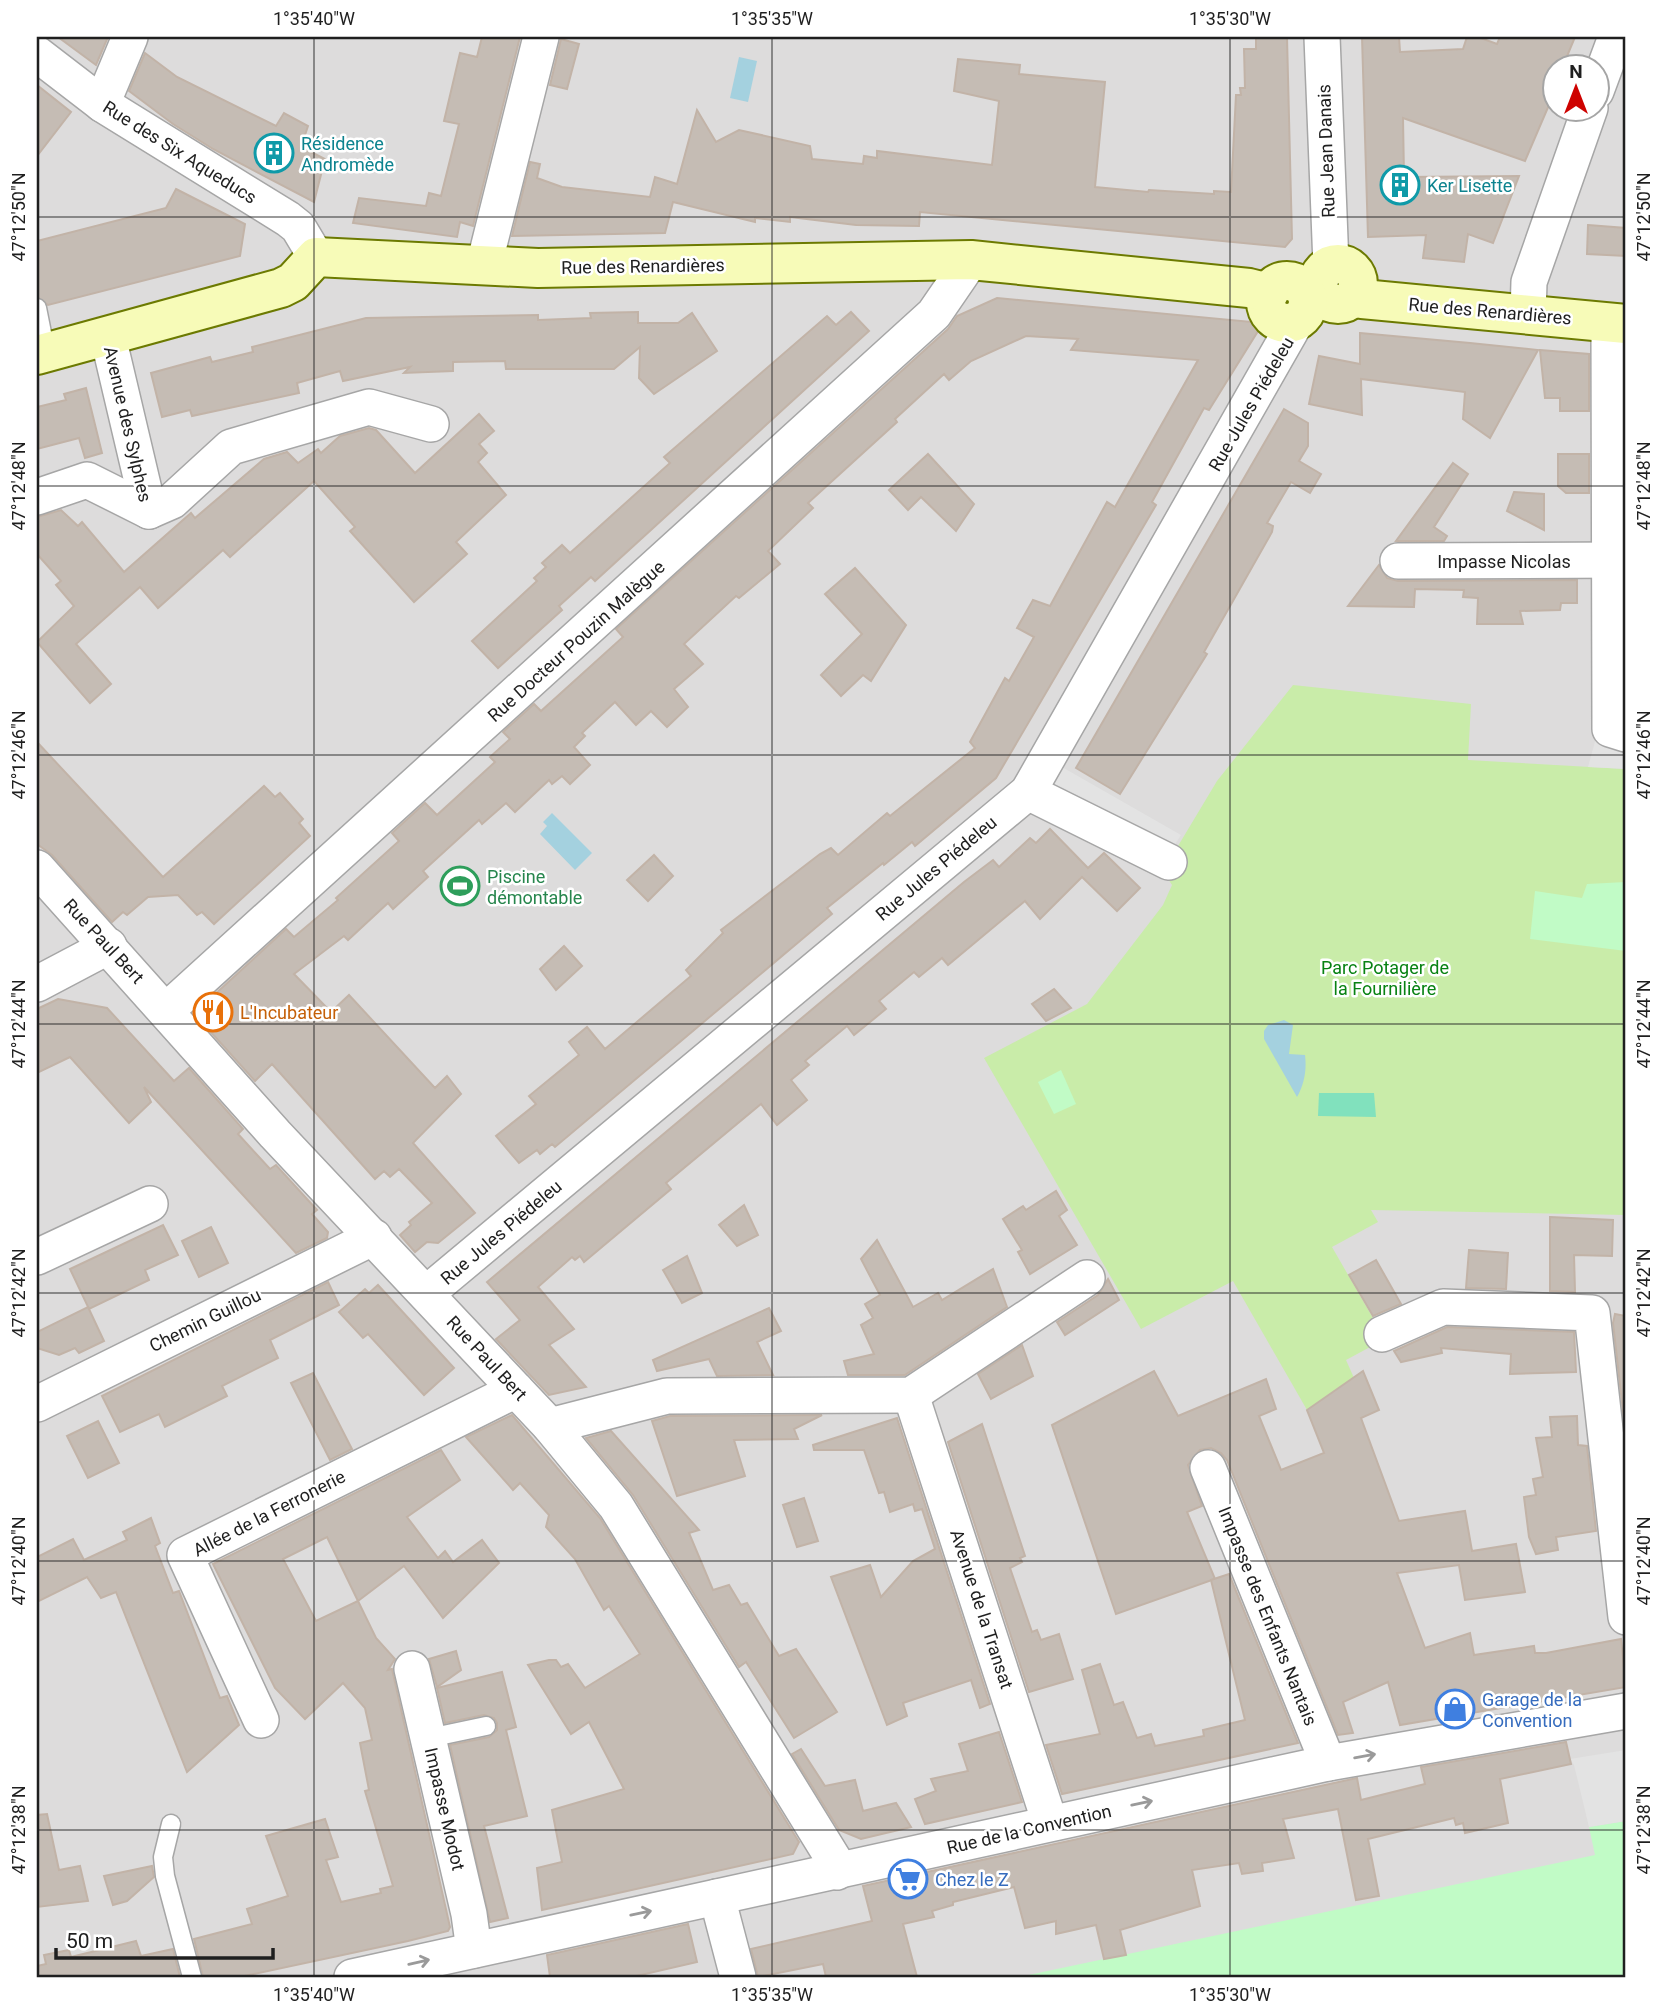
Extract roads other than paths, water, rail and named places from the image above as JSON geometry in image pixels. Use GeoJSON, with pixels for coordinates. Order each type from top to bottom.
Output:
{"type":"FeatureCollection","features":[{"type":"Feature","properties":{"kind":"street"},"geometry":{"type":"LineString","coordinates":[[102,104],[130,37]]}},
{"type":"Feature","properties":{"kind":"street"},"geometry":{"type":"LineString","coordinates":[[484,265],[541,37]]}},
{"type":"Feature","properties":{"kind":"street","name":"Rue Jean Danais"},"geometry":{"type":"LineString","coordinates":[[1313,293],[1322,37]]}},
{"type":"Feature","properties":{"kind":"street"},"geometry":{"type":"LineString","coordinates":[[1610,54],[1616,37]]}},
{"type":"Feature","properties":{"kind":"street","name":"Rue des Six Aqueducs"},"geometry":{"type":"LineString","coordinates":[[37,54],[102,104],[288,219],[298,227],[316,257]]}},
{"type":"Feature","properties":{"kind":"street"},"geometry":{"type":"LineString","coordinates":[[1528,314],[1529,282],[1585,122]]}},
{"type":"Feature","properties":{"kind":"street"},"geometry":{"type":"LineString","coordinates":[[41,354],[281,288],[293,282],[316,257]]}},
{"type":"Feature","properties":{"kind":"street","name":"Rue des Renardières"},"geometry":{"type":"LineString","coordinates":[[316,257],[585,268],[971,260],[1618,323]]}},
{"type":"Feature","properties":{"kind":"street","name":"Rue Docteur Pouzin Malègue"},"geometry":{"type":"LineString","coordinates":[[167,1010],[934,314],[971,260]]}},
{"type":"Feature","properties":{"kind":"street","name":"Rue Jules Piédeleu"},"geometry":{"type":"LineString","coordinates":[[427,1293],[1028,792],[1313,293]]}},
{"type":"Feature","properties":{"kind":"street"},"geometry":{"type":"LineString","coordinates":[[1618,323],[1618,560],[1610,729],[1626,734]]}},
{"type":"Feature","properties":{"kind":"street","name":"Avenue des Sylphes"},"geometry":{"type":"LineString","coordinates":[[108,337],[149,511]]}},
{"type":"Feature","properties":{"kind":"street","name":"Avenue des Sylphes"},"geometry":{"type":"LineString","coordinates":[[149,511],[172,501],[231,447],[369,407],[431,424]]}},
{"type":"Feature","properties":{"kind":"street","name":"Avenue des Sylphes"},"geometry":{"type":"LineString","coordinates":[[37,497],[87,480],[149,511]]}},
{"type":"Feature","properties":{"kind":"street","name":"Impasse Nicolas"},"geometry":{"type":"LineString","coordinates":[[1398,561],[1618,560]]}},
{"type":"Feature","properties":{"kind":"street"},"geometry":{"type":"LineString","coordinates":[[1028,792],[1169,862]]}},
{"type":"Feature","properties":{"kind":"street","name":"Rue Paul Bert"},"geometry":{"type":"LineString","coordinates":[[37,868],[167,1010],[275,1134],[550,1426],[616,1506],[834,1860],[837,1872]]}},
{"type":"Feature","properties":{"kind":"street"},"geometry":{"type":"LineString","coordinates":[[37,984],[109,946]]}},
{"type":"Feature","properties":{"kind":"street"},"geometry":{"type":"LineString","coordinates":[[37,1257],[150,1204]]}},
{"type":"Feature","properties":{"kind":"street","name":"Chemin Guillou"},"geometry":{"type":"LineString","coordinates":[[37,1404],[374,1237]]}},
{"type":"Feature","properties":{"kind":"street"},"geometry":{"type":"LineString","coordinates":[[550,1426],[667,1396],[911,1395],[1087,1278]]}},
{"type":"Feature","properties":{"kind":"street"},"geometry":{"type":"LineString","coordinates":[[1382,1334],[1443,1307],[1592,1313],[1626,1617]]}},
{"type":"Feature","properties":{"kind":"street","name":"Allée de la Ferronerie"},"geometry":{"type":"LineString","coordinates":[[261,1720],[185,1555],[516,1390]]}},
{"type":"Feature","properties":{"kind":"street","name":"Avenue de la Transat"},"geometry":{"type":"LineString","coordinates":[[911,1395],[1050,1823]]}},
{"type":"Feature","properties":{"kind":"street","name":"Impasse des Enfants Nantais"},"geometry":{"type":"LineString","coordinates":[[1208,1468],[1328,1763]]}},
{"type":"Feature","properties":{"kind":"street","name":"Impasse Modot"},"geometry":{"type":"LineString","coordinates":[[412,1669],[474,1950]]}},
{"type":"Feature","properties":{"kind":"street","name":"Rue de la Convention"},"geometry":{"type":"LineString","coordinates":[[352,1977],[1328,1763],[1626,1711]]}},
{"type":"Feature","properties":{"kind":"street"},"geometry":{"type":"LineString","coordinates":[[717,1897],[738,1977]]}},
{"type":"Feature","properties":{"kind":"lane"},"geometry":{"type":"LineString","coordinates":[[37,308],[41,354]]}},
{"type":"Feature","properties":{"kind":"lane"},"geometry":{"type":"LineString","coordinates":[[429,1738],[486,1726]]}},
{"type":"Feature","properties":{"kind":"lane"},"geometry":{"type":"LineString","coordinates":[[171,1824],[163,1857],[165,1877],[192,1977]]}},
{"type":"Feature","properties":{"kind":"water"},"geometry":{"type":"Polygon","coordinates":[[[739,57],[757,61],[748,102],[730,98],[739,57]]]}},
{"type":"Feature","properties":{"kind":"water"},"geometry":{"type":"Polygon","coordinates":[[[552,813],[592,853],[575,870],[540,834],[547,826],[543,822],[552,813]]]}},
{"type":"Feature","properties":{"kind":"water"},"geometry":{"type":"Polygon","coordinates":[[[1284,1020],[1293,1025],[1289,1054],[1305,1055],[1304,1077],[1297,1097],[1264,1039],[1264,1031],[1268,1025],[1284,1020]]]}},
{"type":"Feature","properties":{"kind":"place","name":"Résidence Andromède"},"geometry":{"type":"Point","coordinates":[274,153]}},
{"type":"Feature","properties":{"kind":"place","name":"Ker Lisette"},"geometry":{"type":"Point","coordinates":[1400,185]}},
{"type":"Feature","properties":{"kind":"place","name":"Piscine démontable"},"geometry":{"type":"Point","coordinates":[460,886]}},
{"type":"Feature","properties":{"kind":"place","name":"L'Incubateur"},"geometry":{"type":"Point","coordinates":[213,1012]}},
{"type":"Feature","properties":{"kind":"place","name":"Garage de la Convention"},"geometry":{"type":"Point","coordinates":[1455,1709]}},
{"type":"Feature","properties":{"kind":"place","name":"Chez le Z"},"geometry":{"type":"Point","coordinates":[908,1879]}},
{"type":"Feature","properties":{"kind":"park label","name":"Parc Potager de la Fournilière"},"geometry":{"type":"Point","coordinates":[1385,977]}}]}
